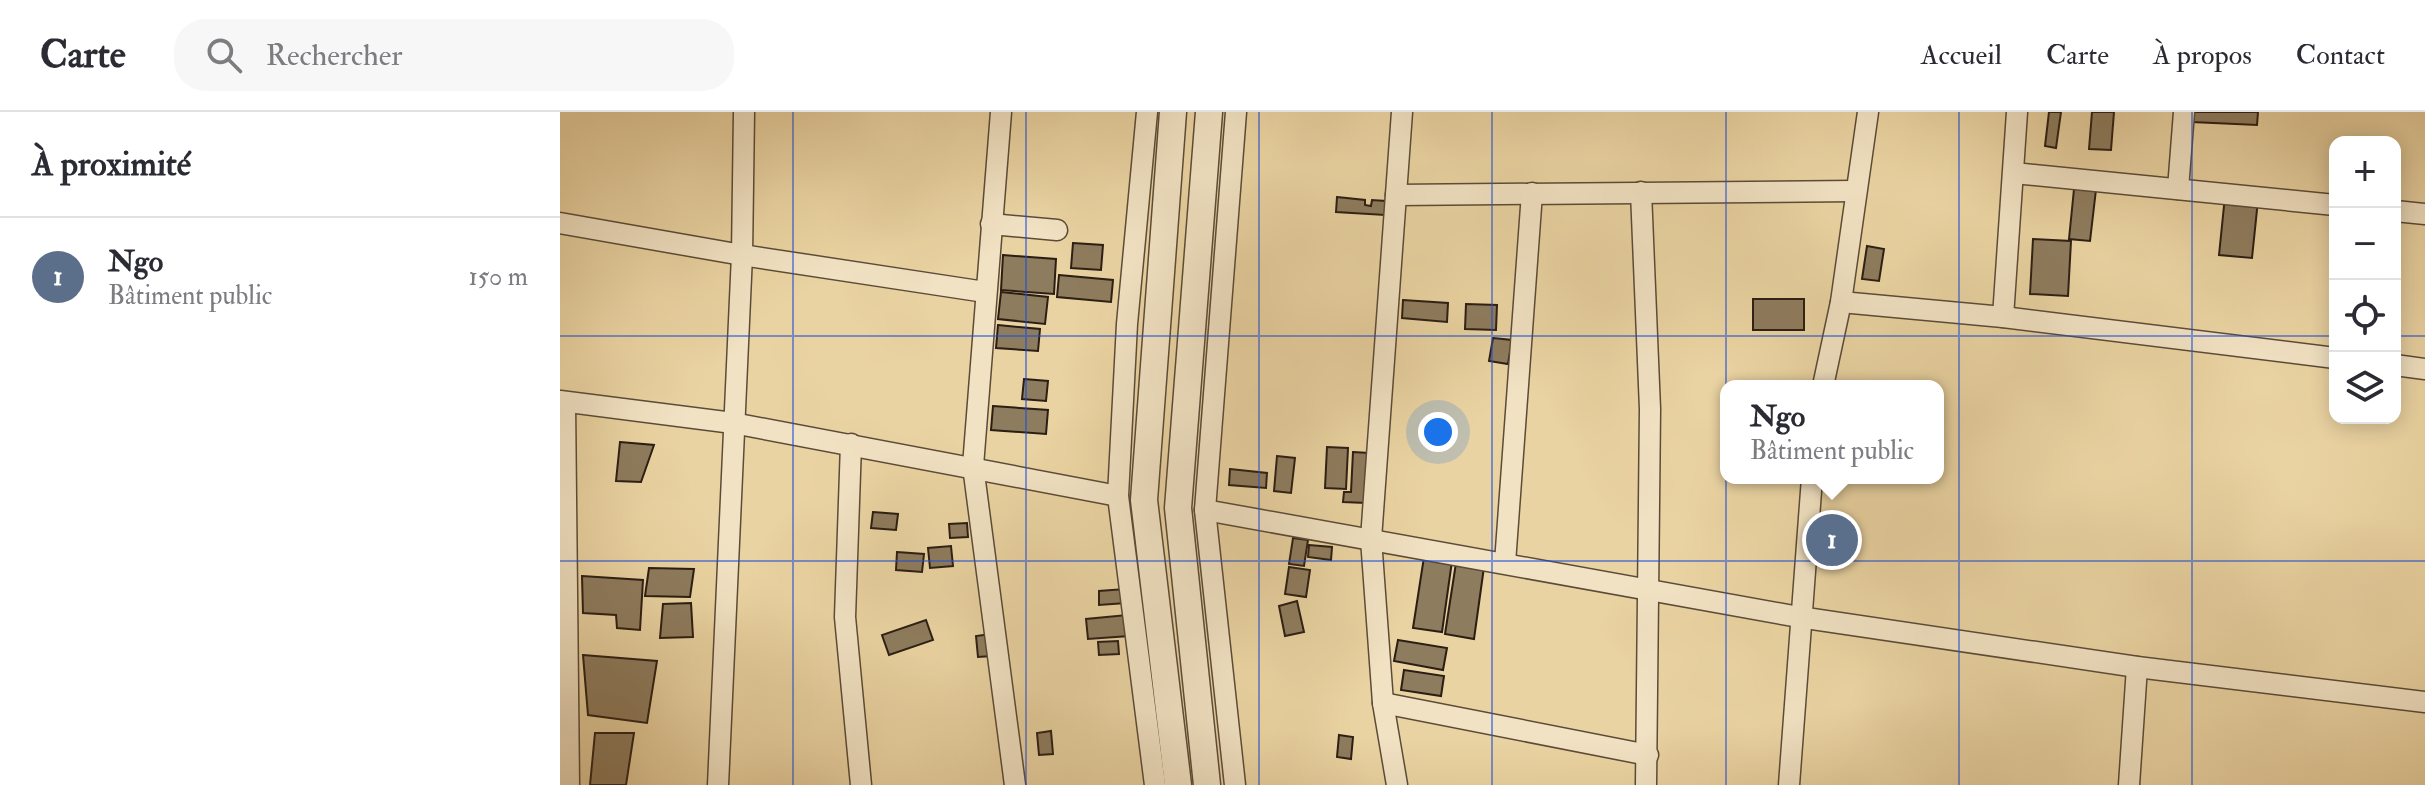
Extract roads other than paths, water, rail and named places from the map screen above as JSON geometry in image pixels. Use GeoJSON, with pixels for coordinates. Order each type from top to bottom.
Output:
{"type":"FeatureCollection","features":[{"type":"Feature","properties":{"kind":"street"},"geometry":{"type":"LineString","coordinates":[[718,785],[742,255],[744,112]]}},
{"type":"Feature","properties":{"kind":"street"},"geometry":{"type":"LineString","coordinates":[[1147,112],[1127,324],[1118,496],[1155,785]]}},
{"type":"Feature","properties":{"kind":"street"},"geometry":{"type":"LineString","coordinates":[[1173,112],[1144,500],[1178,785]]}},
{"type":"Feature","properties":{"kind":"street"},"geometry":{"type":"LineString","coordinates":[[1207,785],[1178,508],[1209,112]]}},
{"type":"Feature","properties":{"kind":"street"},"geometry":{"type":"LineString","coordinates":[[1235,785],[1205,510],[1236,112]]}},
{"type":"Feature","properties":{"kind":"street"},"geometry":{"type":"LineString","coordinates":[[1397,785],[1383,703],[1371,539],[1402,112]]}},
{"type":"Feature","properties":{"kind":"street"},"geometry":{"type":"LineString","coordinates":[[1824,380],[1841,302],[1868,112]]}},
{"type":"Feature","properties":{"kind":"street"},"geometry":{"type":"LineString","coordinates":[[2003,317],[2017,112]]}},
{"type":"Feature","properties":{"kind":"street"},"geometry":{"type":"LineString","coordinates":[[2178,189],[2184,112]]}},
{"type":"Feature","properties":{"kind":"street"},"geometry":{"type":"LineString","coordinates":[[996,113],[973,466],[1015,785]]}},
{"type":"Feature","properties":{"kind":"street"},"geometry":{"type":"LineString","coordinates":[[2014,173],[2329,204]]}},
{"type":"Feature","properties":{"kind":"street"},"geometry":{"type":"LineString","coordinates":[[1396,195],[1855,191]]}},
{"type":"Feature","properties":{"kind":"street"},"geometry":{"type":"LineString","coordinates":[[1641,192],[1650,409],[1646,785]]}},
{"type":"Feature","properties":{"kind":"street"},"geometry":{"type":"LineString","coordinates":[[1505,563],[1532,193]]}},
{"type":"Feature","properties":{"kind":"street"},"geometry":{"type":"LineString","coordinates":[[2401,212],[2425,214]]}},
{"type":"Feature","properties":{"kind":"street"},"geometry":{"type":"LineString","coordinates":[[560,223],[742,255],[985,292]]}},
{"type":"Feature","properties":{"kind":"street"},"geometry":{"type":"LineString","coordinates":[[991,224],[1057,230]]}},
{"type":"Feature","properties":{"kind":"street"},"geometry":{"type":"LineString","coordinates":[[1841,302],[2003,317],[2329,357]]}},
{"type":"Feature","properties":{"kind":"street"},"geometry":{"type":"LineString","coordinates":[[1127,324],[1156,327]]}},
{"type":"Feature","properties":{"kind":"street"},"geometry":{"type":"LineString","coordinates":[[2401,366],[2425,369]]}},
{"type":"Feature","properties":{"kind":"street"},"geometry":{"type":"LineString","coordinates":[[569,785],[564,764],[562,402],[733,423],[973,466],[1118,496]]}},
{"type":"Feature","properties":{"kind":"street"},"geometry":{"type":"LineString","coordinates":[[851,444],[845,617],[861,785]]}},
{"type":"Feature","properties":{"kind":"street"},"geometry":{"type":"LineString","coordinates":[[1789,785],[1799,617],[1811,484]]}},
{"type":"Feature","properties":{"kind":"street"},"geometry":{"type":"LineString","coordinates":[[1205,510],[1799,617],[2137,667],[2425,702]]}},
{"type":"Feature","properties":{"kind":"street"},"geometry":{"type":"LineString","coordinates":[[2129,785],[2137,667]]}},
{"type":"Feature","properties":{"kind":"street"},"geometry":{"type":"LineString","coordinates":[[1383,703],[1648,755]]}},
{"type":"Feature","properties":{"kind":"place","name":"Ngo"},"geometry":{"type":"Point","coordinates":[1832,540]}}]}
